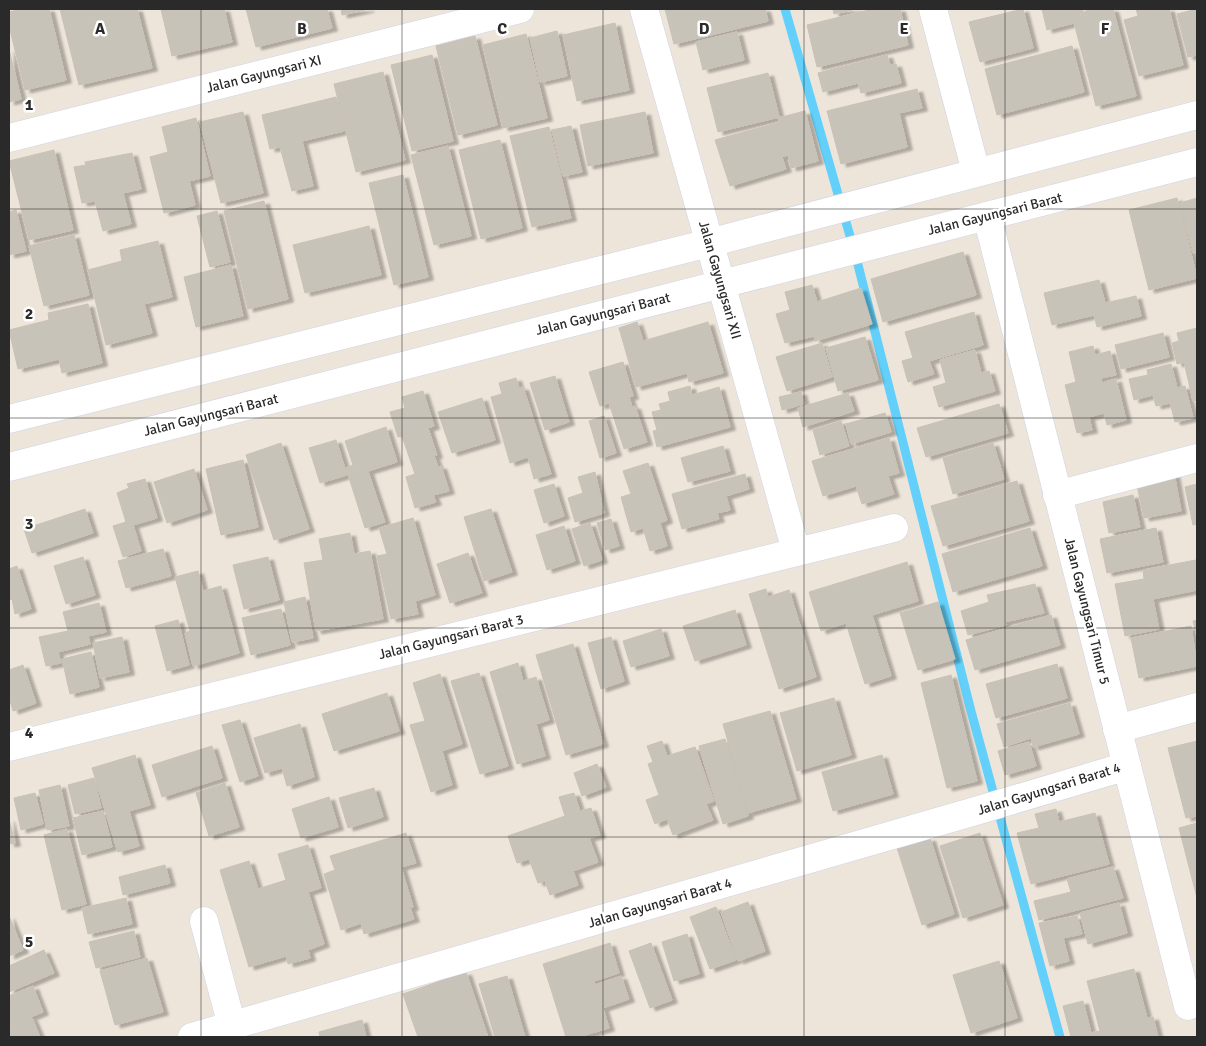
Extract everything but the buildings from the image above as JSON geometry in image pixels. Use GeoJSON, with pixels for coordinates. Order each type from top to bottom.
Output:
{"type":"FeatureCollection","features":[{"type":"Feature","properties":{"kind":"street","name":"Jalan Gayungsari XI"},"geometry":{"type":"LineString","coordinates":[[9,138],[520,9]]}},
{"type":"Feature","properties":{"kind":"street","name":"Jalan Gayungsari XII"},"geometry":{"type":"LineString","coordinates":[[644,9],[796,551]]}},
{"type":"Feature","properties":{"kind":"street"},"geometry":{"type":"LineString","coordinates":[[933,9],[976,172]]}},
{"type":"Feature","properties":{"kind":"street"},"geometry":{"type":"LineString","coordinates":[[9,419],[709,243],[1197,115]]}},
{"type":"Feature","properties":{"kind":"street","name":"Jalan Gayungsari Barat"},"geometry":{"type":"LineString","coordinates":[[9,467],[1197,162]]}},
{"type":"Feature","properties":{"kind":"street","name":"Jalan Gayungsari Timur 5"},"geometry":{"type":"LineString","coordinates":[[987,216],[1117,729],[1188,967],[1188,1006]]}},
{"type":"Feature","properties":{"kind":"street"},"geometry":{"type":"LineString","coordinates":[[1058,495],[1197,458]]}},
{"type":"Feature","properties":{"kind":"street","name":"Jalan Gayungsari Barat 3"},"geometry":{"type":"LineString","coordinates":[[9,747],[894,528]]}},
{"type":"Feature","properties":{"kind":"street"},"geometry":{"type":"LineString","coordinates":[[1117,729],[1197,707]]}},
{"type":"Feature","properties":{"kind":"street","name":"Jalan Gayungsari Barat 4"},"geometry":{"type":"LineString","coordinates":[[192,1037],[1127,766]]}},
{"type":"Feature","properties":{"kind":"street"},"geometry":{"type":"LineString","coordinates":[[204,921],[232,1026]]}},
{"type":"Feature","properties":{"kind":"waterway"},"geometry":{"type":"LineString","coordinates":[[785,9],[856,257],[971,711],[1060,1037]]}}]}
